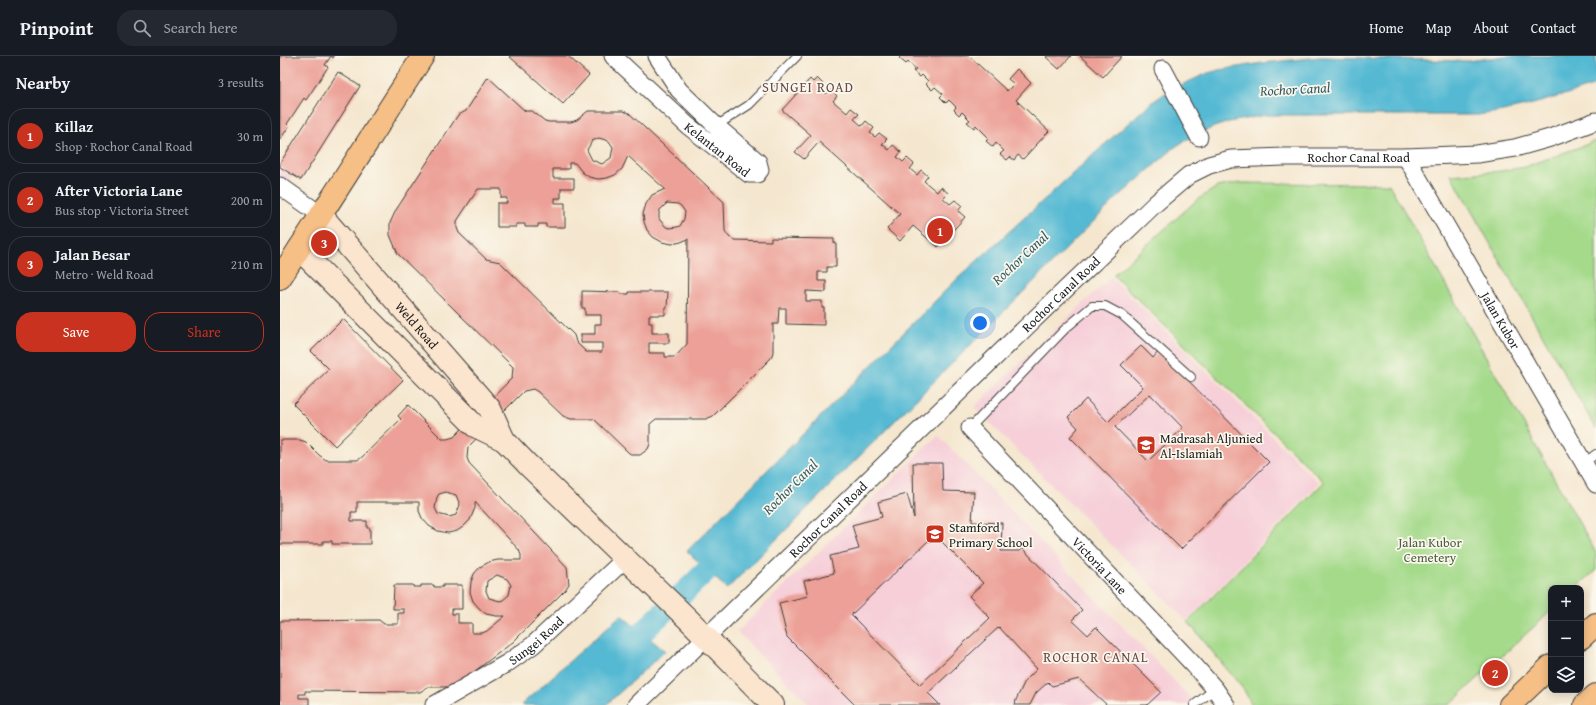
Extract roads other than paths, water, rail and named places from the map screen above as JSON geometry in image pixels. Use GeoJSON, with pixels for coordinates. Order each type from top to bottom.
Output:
{"type":"FeatureCollection","features":[{"type":"Feature","properties":{"kind":"main road"},"geometry":{"type":"LineString","coordinates":[[280,278],[423,56]]}},
{"type":"Feature","properties":{"kind":"main road"},"geometry":{"type":"LineString","coordinates":[[1584,635],[1596,624]]}},
{"type":"Feature","properties":{"kind":"main road"},"geometry":{"type":"LineString","coordinates":[[1510,705],[1548,669]]}},
{"type":"Feature","properties":{"kind":"main road"},"geometry":{"type":"LineString","coordinates":[[1585,705],[1596,695]]}},
{"type":"Feature","properties":{"kind":"street","name":"Kelantan Road"},"geometry":{"type":"LineString","coordinates":[[614,56],[687,125],[749,174],[757,174],[760,170],[758,162],[716,126],[679,90],[657,56]]}},
{"type":"Feature","properties":{"kind":"street"},"geometry":{"type":"LineString","coordinates":[[1163,69],[1197,134]]}},
{"type":"Feature","properties":{"kind":"street"},"geometry":{"type":"LineString","coordinates":[[663,103],[663,91],[667,88],[679,90]]}},
{"type":"Feature","properties":{"kind":"street","name":"Rochor Canal Road"},"geometry":{"type":"LineString","coordinates":[[636,705],[1046,308],[1156,203],[1189,175],[1209,165],[1231,159],[1283,157],[1406,157],[1477,154],[1515,148],[1550,138],[1596,121]]}},
{"type":"Feature","properties":{"kind":"street","name":"Jalan Kubor"},"geometry":{"type":"LineString","coordinates":[[1406,157],[1590,458],[1596,484]]}},
{"type":"Feature","properties":{"kind":"street"},"geometry":{"type":"LineString","coordinates":[[280,186],[321,214]]}},
{"type":"Feature","properties":{"kind":"street","name":"Weld Road"},"geometry":{"type":"LineString","coordinates":[[321,214],[482,417]]}},
{"type":"Feature","properties":{"kind":"street","name":"Weld Road"},"geometry":{"type":"LineString","coordinates":[[299,249],[482,417],[632,566],[689,620],[705,638]]}},
{"type":"Feature","properties":{"kind":"street","name":"Victoria Lane"},"geometry":{"type":"LineString","coordinates":[[970,428],[1194,664],[1226,705]]}},
{"type":"Feature","properties":{"kind":"street","name":"Sungei Road"},"geometry":{"type":"LineString","coordinates":[[434,705],[510,662],[632,566]]}},
{"type":"Feature","properties":{"kind":"street"},"geometry":{"type":"LineString","coordinates":[[705,638],[773,705]]}},
{"type":"Feature","properties":{"kind":"lane"},"geometry":{"type":"LineString","coordinates":[[716,126],[749,105],[797,56]]}},
{"type":"Feature","properties":{"kind":"lane"},"geometry":{"type":"LineString","coordinates":[[970,428],[1065,329],[1092,306],[1105,306],[1122,315],[1191,377]]}},
{"type":"Feature","properties":{"kind":"lane"},"geometry":{"type":"LineString","coordinates":[[1194,705],[1215,689]]}},
{"type":"Feature","properties":{"kind":"water"},"geometry":{"type":"Polygon","coordinates":[[[1506,56],[1596,56],[1596,85],[1523,106],[1478,115],[1266,115],[1229,122],[1186,140],[1175,147],[1116,199],[727,589],[687,551],[955,281],[1151,103],[1170,90],[1208,73],[1219,70],[1262,63],[1321,57],[1468,61],[1506,56]]]}},
{"type":"Feature","properties":{"kind":"water"},"geometry":{"type":"Polygon","coordinates":[[[621,615],[665,651],[606,705],[521,705],[621,615]]]}},
{"type":"Feature","properties":{"kind":"waterway","name":"Rochor Canal"},"geometry":{"type":"LineString","coordinates":[[621,653],[728,550]]}},
{"type":"Feature","properties":{"kind":"place","name":"Killaz"},"geometry":{"type":"Point","coordinates":[940,231]}},
{"type":"Feature","properties":{"kind":"place","name":"Jalan Besar"},"geometry":{"type":"Point","coordinates":[324,243]}},
{"type":"Feature","properties":{"kind":"place","name":"Madrasah Aljunied Al-Islamiah"},"geometry":{"type":"Point","coordinates":[1146,445]}},
{"type":"Feature","properties":{"kind":"place","name":"Stamford Primary School"},"geometry":{"type":"Point","coordinates":[935,534]}},
{"type":"Feature","properties":{"kind":"place","name":"After Victoria Lane"},"geometry":{"type":"Point","coordinates":[1495,673]}},
{"type":"Feature","properties":{"kind":"district","name":"SUNGEI ROAD"},"geometry":{"type":"Point","coordinates":[808,87]}},
{"type":"Feature","properties":{"kind":"district","name":"ROCHOR CANAL"},"geometry":{"type":"Point","coordinates":[1096,657]}},
{"type":"Feature","properties":{"kind":"park label","name":"Jalan Kubor Cemetery"},"geometry":{"type":"Point","coordinates":[1430,550]}}]}
